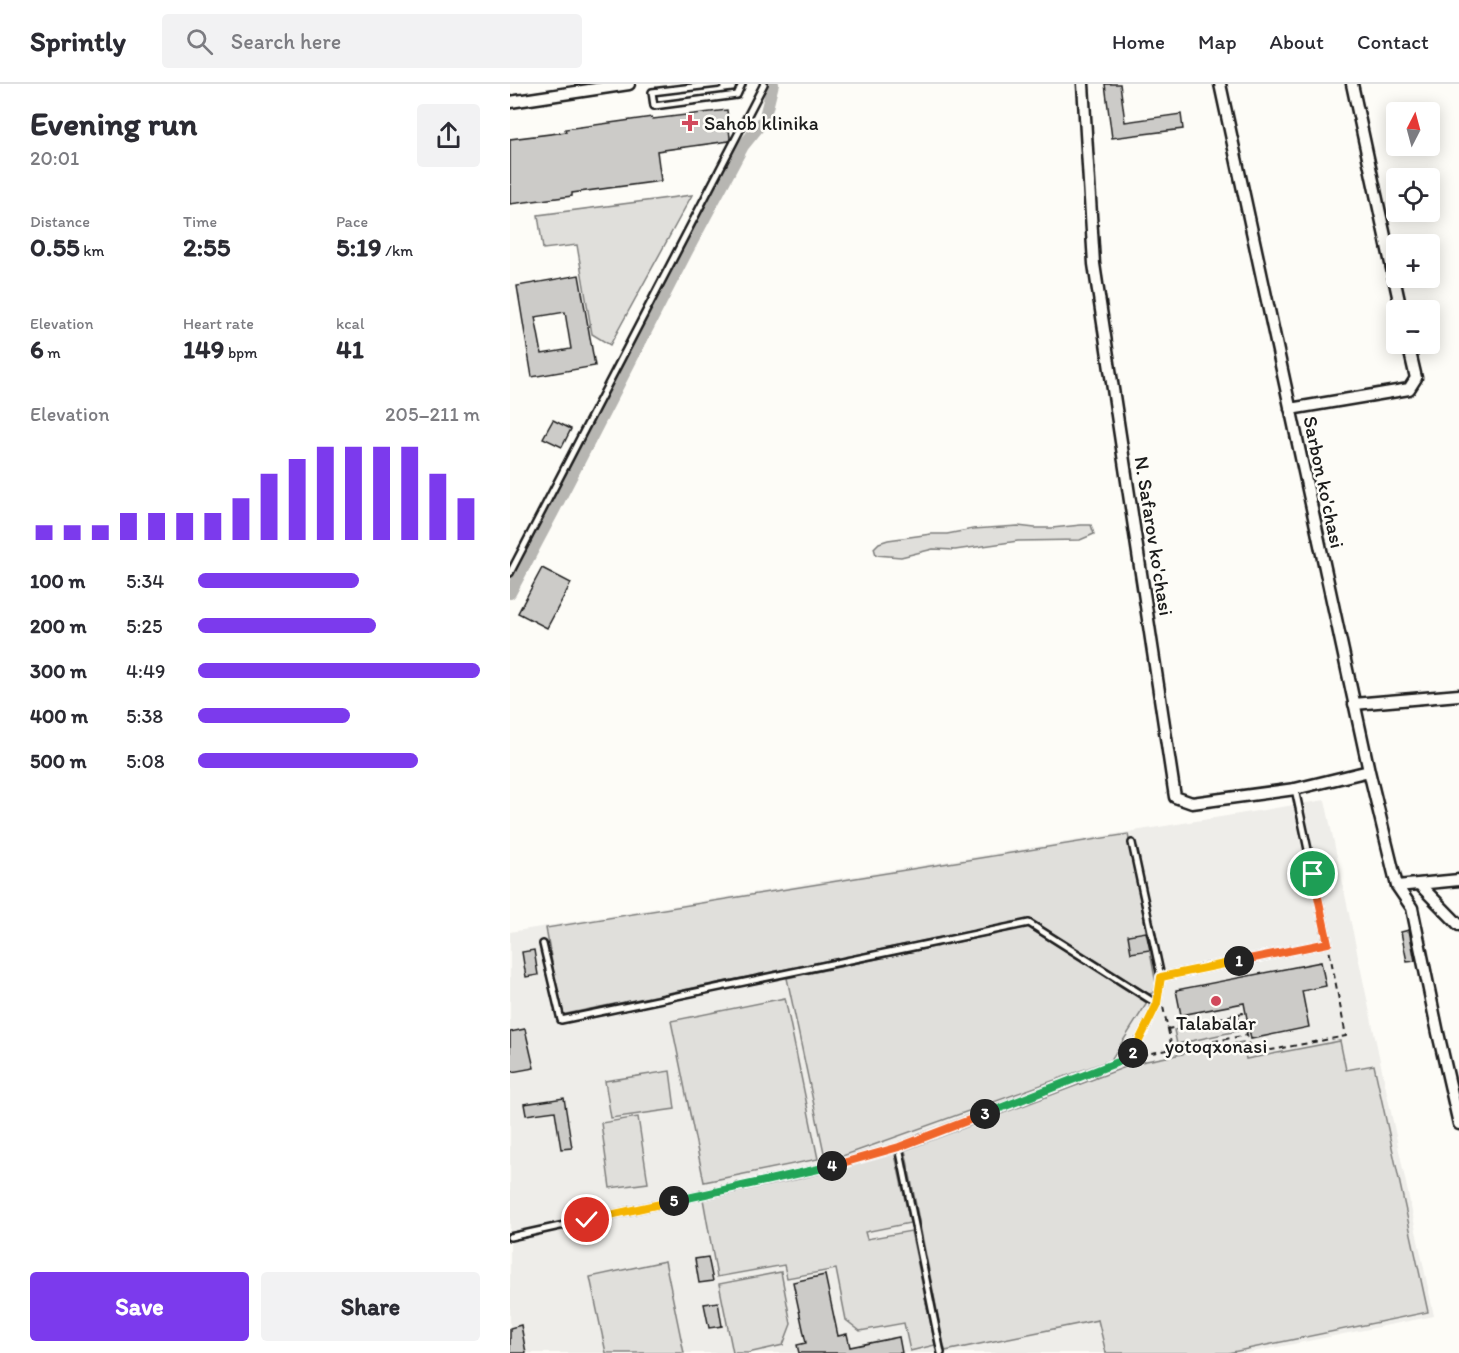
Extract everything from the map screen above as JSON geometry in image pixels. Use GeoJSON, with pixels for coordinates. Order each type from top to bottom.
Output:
{"type":"FeatureCollection","features":[{"type":"Feature","properties":{"kind":"street"},"geometry":{"type":"LineString","coordinates":[[510,102],[629,84]]}},
{"type":"Feature","properties":{"kind":"street","name":"N. Safarov ko'chasi"},"geometry":{"type":"LineString","coordinates":[[1083,84],[1095,264],[1175,797],[1192,803],[1295,789],[1369,771]]}},
{"type":"Feature","properties":{"kind":"street","name":"Sarbon ko'chasi"},"geometry":{"type":"LineString","coordinates":[[1220,84],[1369,771],[1397,886],[1412,908],[1459,1124]]}},
{"type":"Feature","properties":{"kind":"street"},"geometry":{"type":"LineString","coordinates":[[1352,84],[1399,300]]}},
{"type":"Feature","properties":{"kind":"street"},"geometry":{"type":"LineString","coordinates":[[1290,409],[1409,389],[1416,378],[1410,354]]}},
{"type":"Feature","properties":{"kind":"street"},"geometry":{"type":"LineString","coordinates":[[1354,704],[1459,695]]}},
{"type":"Feature","properties":{"kind":"street"},"geometry":{"type":"LineString","coordinates":[[1397,886],[1459,880]]}},
{"type":"Feature","properties":{"kind":"street"},"geometry":{"type":"LineString","coordinates":[[1419,884],[1459,925]]}},
{"type":"Feature","properties":{"kind":"lane"},"geometry":{"type":"LineString","coordinates":[[718,84],[652,92],[654,106],[737,95],[742,84]]}},
{"type":"Feature","properties":{"kind":"lane"},"geometry":{"type":"LineString","coordinates":[[510,573],[764,84]]}},
{"type":"Feature","properties":{"kind":"lane"},"geometry":{"type":"LineString","coordinates":[[1161,977],[1328,943],[1295,789]]}},
{"type":"Feature","properties":{"kind":"lane"},"geometry":{"type":"LineString","coordinates":[[510,1237],[819,1169],[899,1147],[1131,1057],[1157,1004],[1161,977],[1132,843]]}},
{"type":"Feature","properties":{"kind":"lane"},"geometry":{"type":"LineString","coordinates":[[543,944],[561,1020],[1029,924],[1157,1004]]}},
{"type":"Feature","properties":{"kind":"lane"},"geometry":{"type":"LineString","coordinates":[[899,1147],[941,1353]]}},
{"type":"Feature","properties":{"kind":"path"},"geometry":{"type":"LineString","coordinates":[[1168,1029],[1243,1013],[1250,1054],[1346,1036],[1328,943]]}},
{"type":"Feature","properties":{"kind":"path"},"geometry":{"type":"LineString","coordinates":[[1157,1004],[1163,1005],[1172,1049]]}},
{"type":"Feature","properties":{"kind":"path"},"geometry":{"type":"LineString","coordinates":[[1131,1057],[1247,1035]]}},
{"type":"Feature","properties":{"kind":"shaded area"},"geometry":{"type":"Polygon","coordinates":[[[692,195],[610,345],[592,334],[577,245],[543,249],[538,215],[692,195]]]}},
{"type":"Feature","properties":{"kind":"shaded area"},"geometry":{"type":"Polygon","coordinates":[[[1091,525],[1094,534],[1080,540],[1018,541],[955,550],[933,549],[901,557],[876,555],[874,548],[879,543],[888,540],[973,529],[1018,526],[1052,528],[1091,525]]]}},
{"type":"Feature","properties":{"kind":"shaded area"},"geometry":{"type":"Polygon","coordinates":[[[1325,800],[1434,1316],[1248,1353],[510,1353],[510,932],[1325,800]]]}},
{"type":"Feature","properties":{"kind":"shaded area"},"geometry":{"type":"Polygon","coordinates":[[[1128,834],[1156,984],[1153,993],[1149,994],[1030,919],[561,1015],[546,928],[1128,834]]]}},
{"type":"Feature","properties":{"kind":"shaded area"},"geometry":{"type":"Polygon","coordinates":[[[1028,927],[1147,1003],[1111,1060],[826,1162],[787,978],[1028,927]]]}},
{"type":"Feature","properties":{"kind":"shaded area"},"geometry":{"type":"Polygon","coordinates":[[[785,998],[818,1159],[704,1182],[671,1021],[785,998]]]}},
{"type":"Feature","properties":{"kind":"shaded area"},"geometry":{"type":"Polygon","coordinates":[[[1239,1017],[1242,1030],[1177,1044],[1174,1030],[1239,1017]]]}},
{"type":"Feature","properties":{"kind":"shaded area"},"geometry":{"type":"Polygon","coordinates":[[[1340,1041],[1346,1070],[1374,1065],[1428,1312],[1228,1353],[1106,1353],[1098,1320],[945,1351],[905,1150],[1136,1063],[1243,1042],[1246,1059],[1340,1041]]]}},
{"type":"Feature","properties":{"kind":"shaded area"},"geometry":{"type":"Polygon","coordinates":[[[670,1071],[675,1109],[611,1118],[605,1081],[670,1071]]]}},
{"type":"Feature","properties":{"kind":"shaded area"},"geometry":{"type":"Polygon","coordinates":[[[638,1117],[648,1183],[610,1188],[601,1123],[638,1117]]]}},
{"type":"Feature","properties":{"kind":"shaded area"},"geometry":{"type":"Polygon","coordinates":[[[894,1150],[910,1223],[865,1232],[867,1239],[911,1231],[935,1345],[910,1351],[904,1323],[860,1331],[846,1320],[836,1269],[787,1278],[784,1265],[717,1277],[703,1199],[798,1179],[858,1163],[894,1150]]]}},
{"type":"Feature","properties":{"kind":"shaded area"},"geometry":{"type":"Polygon","coordinates":[[[665,1261],[684,1353],[606,1353],[590,1277],[665,1261]]]}},
{"type":"Feature","properties":{"kind":"shaded area"},"geometry":{"type":"Polygon","coordinates":[[[781,1272],[791,1324],[783,1345],[748,1353],[733,1353],[719,1284],[781,1272]]]}},
{"type":"Feature","properties":{"kind":"building"},"geometry":{"type":"Polygon","coordinates":[[[1105,84],[1120,84],[1125,122],[1181,114],[1183,129],[1112,138],[1105,84]]]}},
{"type":"Feature","properties":{"kind":"building"},"geometry":{"type":"Polygon","coordinates":[[[727,110],[729,141],[657,151],[661,181],[510,204],[510,139],[652,117],[653,119],[727,110]]]}},
{"type":"Feature","properties":{"kind":"building"},"geometry":{"type":"Polygon","coordinates":[[[579,275],[595,366],[532,377],[517,286],[579,275]],[[565,312],[535,317],[542,354],[571,349],[565,312]]]}},
{"type":"Feature","properties":{"kind":"building"},"geometry":{"type":"Polygon","coordinates":[[[553,420],[571,429],[562,447],[543,438],[553,420]]]}},
{"type":"Feature","properties":{"kind":"building"},"geometry":{"type":"Polygon","coordinates":[[[542,568],[571,583],[547,628],[518,613],[542,568]]]}},
{"type":"Feature","properties":{"kind":"building"},"geometry":{"type":"Polygon","coordinates":[[[1409,930],[1415,961],[1407,962],[1401,932],[1409,930]]]}},
{"type":"Feature","properties":{"kind":"building"},"geometry":{"type":"Polygon","coordinates":[[[1146,932],[1150,950],[1131,953],[1128,935],[1146,932]]]}},
{"type":"Feature","properties":{"kind":"building"},"geometry":{"type":"Polygon","coordinates":[[[534,950],[538,975],[526,977],[522,952],[534,950]]]}},
{"type":"Feature","properties":{"kind":"building","name":"Talabalar yotoqxonasi"},"geometry":{"type":"Polygon","coordinates":[[[1321,962],[1326,986],[1302,991],[1309,1027],[1251,1039],[1244,1003],[1181,1015],[1176,990],[1321,962]]]}},
{"type":"Feature","properties":{"kind":"building"},"geometry":{"type":"Polygon","coordinates":[[[525,1029],[534,1068],[512,1072],[510,1032],[525,1029]]]}},
{"type":"Feature","properties":{"kind":"building"},"geometry":{"type":"Polygon","coordinates":[[[564,1098],[572,1148],[561,1149],[555,1111],[526,1115],[524,1104],[564,1098]]]}},
{"type":"Feature","properties":{"kind":"building"},"geometry":{"type":"Polygon","coordinates":[[[708,1257],[713,1281],[699,1283],[695,1259],[708,1257]]]}},
{"type":"Feature","properties":{"kind":"building"},"geometry":{"type":"Polygon","coordinates":[[[825,1275],[838,1336],[847,1334],[850,1347],[899,1337],[902,1353],[799,1353],[797,1345],[806,1343],[793,1282],[825,1275]]]}},
{"type":"Feature","properties":{"kind":"building"},"geometry":{"type":"Polygon","coordinates":[[[718,1302],[722,1326],[709,1328],[704,1304],[718,1302]]]}},
{"type":"Feature","properties":{"kind":"building"},"geometry":{"type":"Polygon","coordinates":[[[521,1325],[526,1353],[510,1353],[510,1328],[521,1325]]]}},
{"type":"Feature","properties":{"kind":"waterway"},"geometry":{"type":"LineString","coordinates":[[510,593],[743,146],[764,120],[773,84]]}},
{"type":"Feature","properties":{"kind":"place","name":"Sahob klinika"},"geometry":{"type":"Point","coordinates":[690,123]}},
{"type":"Feature","properties":{"kind":"place","name":"Talabalar yotoqxonasi"},"geometry":{"type":"Point","coordinates":[1216,1001]}},
{"type":"Feature","properties":{"kind":"route"},"geometry":{"type":"LineString","coordinates":[[587,1220],[819,1169],[899,1147],[1131,1057],[1157,1004],[1161,977],[1328,943],[1313,874]]}}]}
